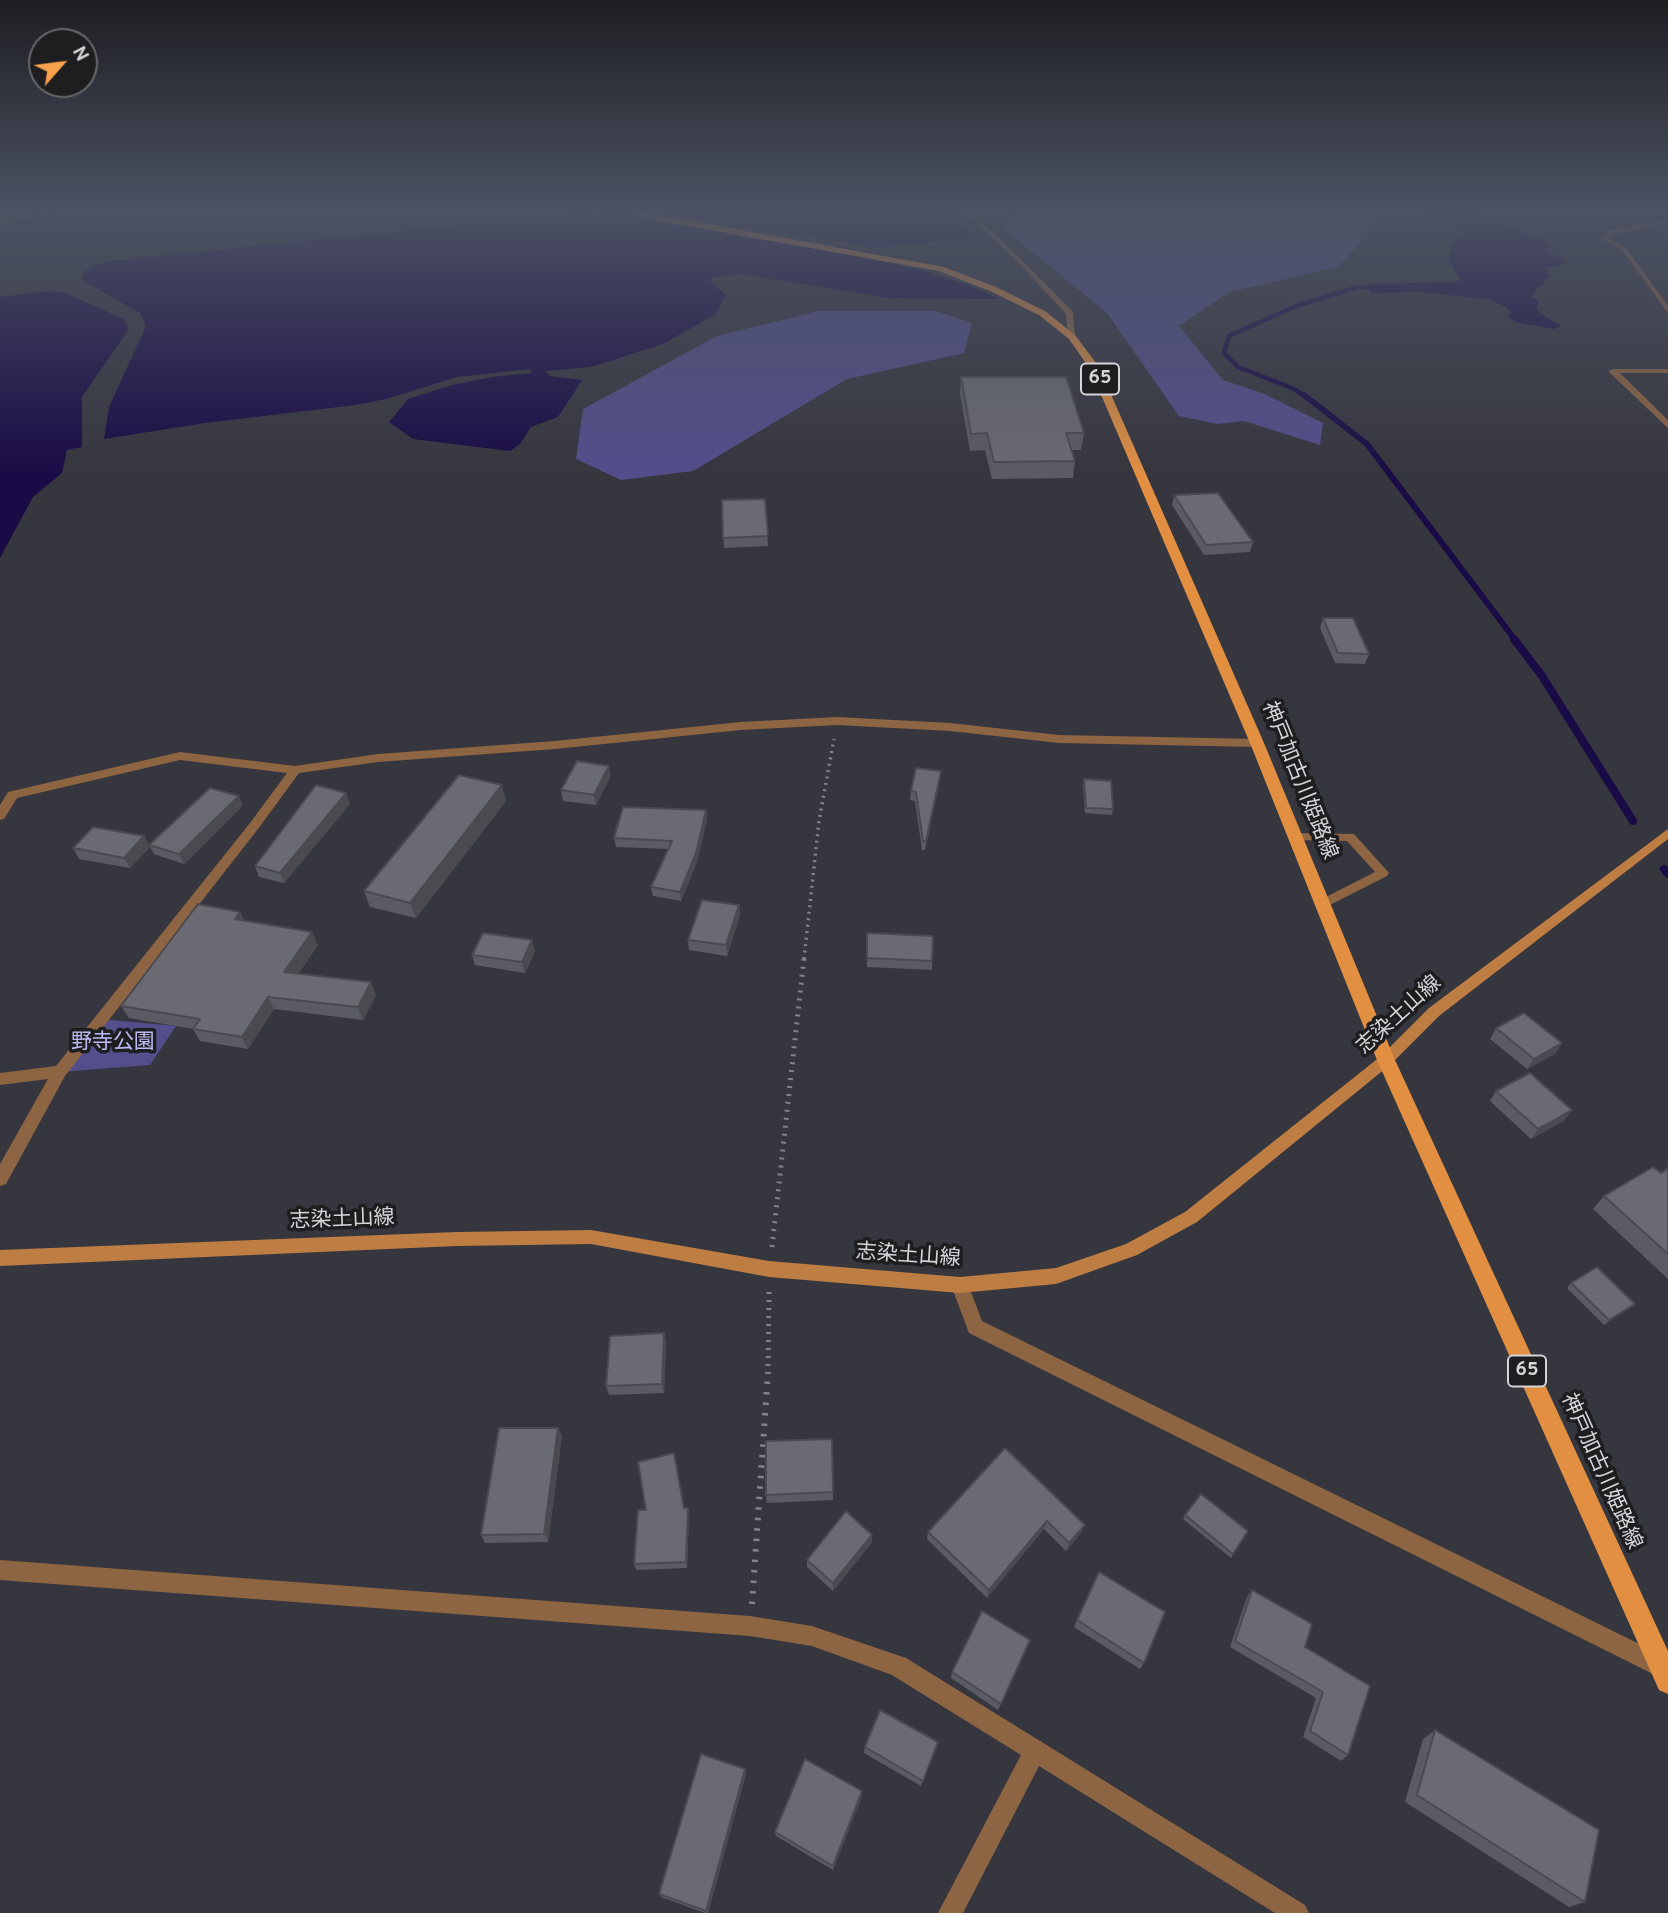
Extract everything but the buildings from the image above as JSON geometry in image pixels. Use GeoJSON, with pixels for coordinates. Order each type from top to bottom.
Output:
{"type":"FeatureCollection","features":[{"type":"Feature","properties":{"kind":"main road","name":"神戸加古川姫路線"},"geometry":{"type":"LineString","coordinates":[[1012,298],[1042,313],[1072,337],[1095,369],[1256,743],[1386,1060],[1665,1674]]}},
{"type":"Feature","properties":{"kind":"main road","name":"志染土山線"},"geometry":{"type":"LineString","coordinates":[[0,1258],[457,1239],[591,1237],[769,1269],[960,1285],[1056,1276],[1131,1250],[1191,1217],[1386,1060],[1434,1013],[1668,833]]}},
{"type":"Feature","properties":{"kind":"street"},"geometry":{"type":"LineString","coordinates":[[1055,298],[1070,314],[1072,337]]}},
{"type":"Feature","properties":{"kind":"street"},"geometry":{"type":"LineString","coordinates":[[1668,371],[1613,371],[1668,425]]}},
{"type":"Feature","properties":{"kind":"street"},"geometry":{"type":"LineString","coordinates":[[0,816],[12,795],[180,756],[295,770],[378,758],[555,745],[741,726],[836,721],[950,727],[1059,739],[1256,743]]}},
{"type":"Feature","properties":{"kind":"street"},"geometry":{"type":"LineString","coordinates":[[0,1179],[61,1072],[295,770]]}},
{"type":"Feature","properties":{"kind":"street"},"geometry":{"type":"LineString","coordinates":[[0,1079],[61,1072]]}},
{"type":"Feature","properties":{"kind":"street"},"geometry":{"type":"LineString","coordinates":[[960,1285],[975,1327],[1665,1674]]}},
{"type":"Feature","properties":{"kind":"street"},"geometry":{"type":"LineString","coordinates":[[0,1570],[750,1626],[812,1636],[898,1666],[1297,1913]]}},
{"type":"Feature","properties":{"kind":"street"},"geometry":{"type":"LineString","coordinates":[[950,1913],[1035,1752]]}},
{"type":"Feature","properties":{"kind":"lane"},"geometry":{"type":"LineString","coordinates":[[1294,837],[1350,836],[1383,873],[1322,904]]}},
{"type":"Feature","properties":{"kind":"path"},"geometry":{"type":"LineString","coordinates":[[750,1626],[768,1397],[769,1269],[818,821],[836,721]]}},
{"type":"Feature","properties":{"kind":"green space"},"geometry":{"type":"Polygon","coordinates":[[[1089,298],[1220,298],[1179,326],[1223,380],[1265,394],[1323,423],[1320,445],[1244,421],[1217,424],[1179,416],[1107,313],[1089,298]]]}},
{"type":"Feature","properties":{"kind":"green space"},"geometry":{"type":"Polygon","coordinates":[[[819,311],[936,311],[972,323],[964,353],[847,379],[693,471],[621,480],[576,459],[583,409],[717,336],[819,311]]]}},
{"type":"Feature","properties":{"kind":"green space","name":"野寺公園"},"geometry":{"type":"Polygon","coordinates":[[[101,1019],[176,1026],[150,1065],[60,1072],[101,1019]]]}},
{"type":"Feature","properties":{"kind":"shaded area"},"geometry":{"type":"Polygon","coordinates":[[[0,298],[77,298],[124,319],[129,329],[82,397],[82,447],[67,450],[62,473],[33,497],[0,558],[0,298]]]}},
{"type":"Feature","properties":{"kind":"shaded area"},"geometry":{"type":"Polygon","coordinates":[[[114,298],[724,298],[716,314],[663,344],[591,367],[546,371],[550,376],[582,380],[558,417],[531,427],[520,444],[510,451],[413,439],[389,422],[408,399],[452,385],[532,373],[530,369],[457,377],[386,399],[355,405],[205,423],[104,439],[109,407],[146,326],[140,313],[114,298]]]}},
{"type":"Feature","properties":{"kind":"shaded area"},"geometry":{"type":"Polygon","coordinates":[[[1481,298],[1534,298],[1539,301],[1536,308],[1541,314],[1561,326],[1554,329],[1519,323],[1508,317],[1511,312],[1504,306],[1481,298]]]}},
{"type":"Feature","properties":{"kind":"waterway"},"geometry":{"type":"LineString","coordinates":[[1305,396],[1238,367],[1224,353],[1229,336],[1296,306],[1321,298]]}},
{"type":"Feature","properties":{"kind":"waterway"},"geometry":{"type":"LineString","coordinates":[[1305,396],[1367,444],[1516,641]]}},
{"type":"Feature","properties":{"kind":"waterway"},"geometry":{"type":"LineString","coordinates":[[1514,639],[1542,676],[1633,821]]}},
{"type":"Feature","properties":{"kind":"waterway"},"geometry":{"type":"LineString","coordinates":[[1664,869],[1668,874]]}}]}
